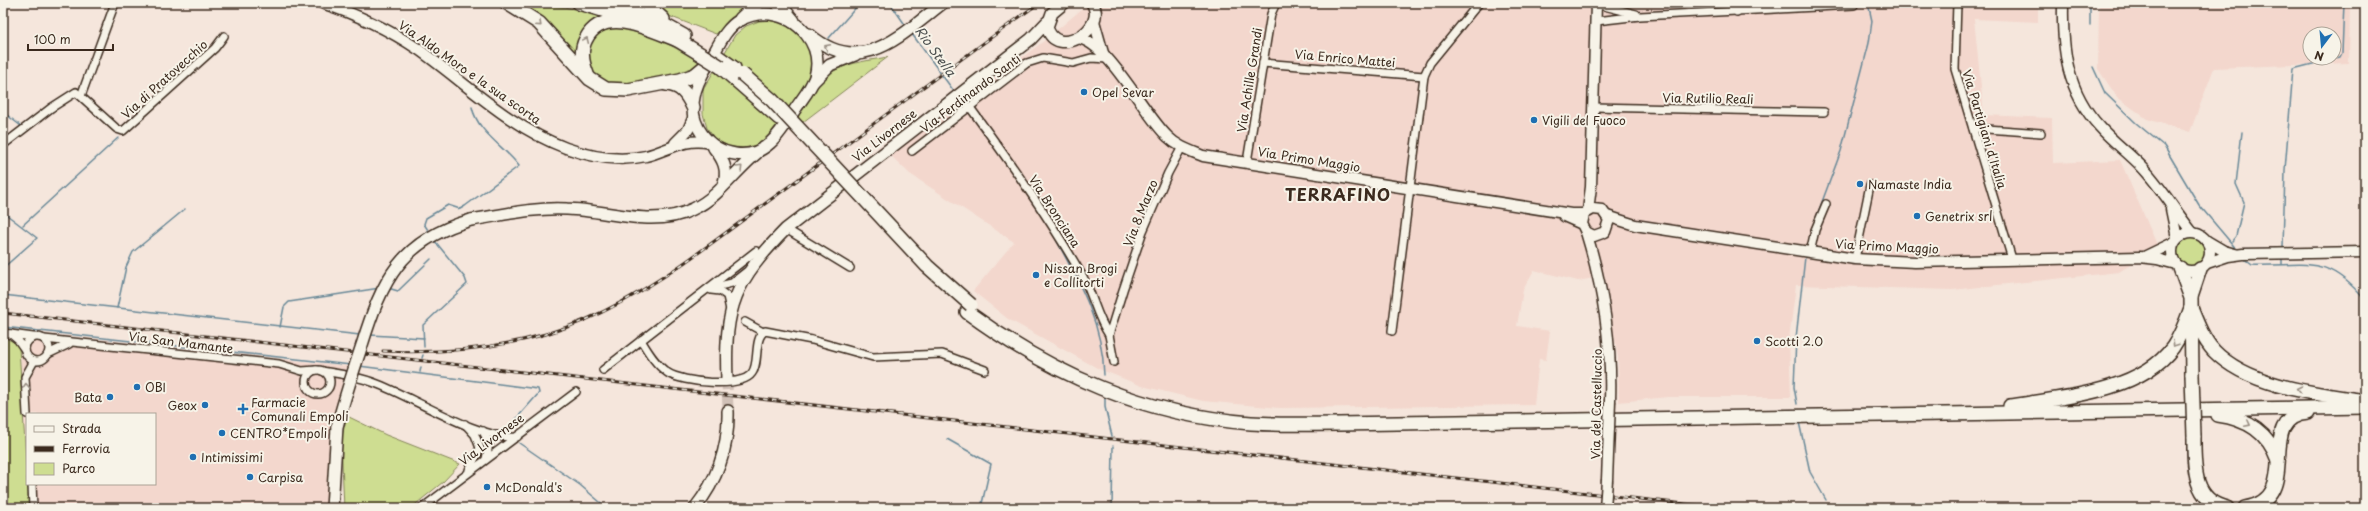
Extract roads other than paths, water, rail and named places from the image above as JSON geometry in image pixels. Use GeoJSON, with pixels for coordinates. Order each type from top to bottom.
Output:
{"type":"FeatureCollection","features":[{"type":"Feature","properties":{"kind":"highway"},"geometry":{"type":"LineString","coordinates":[[507,3],[539,23],[589,77],[600,86],[611,90],[628,90],[690,77],[703,53]]}},
{"type":"Feature","properties":{"kind":"highway"},"geometry":{"type":"LineString","coordinates":[[579,3],[636,20],[703,53],[717,56],[742,74],[772,100],[969,309],[1024,343],[1090,378],[1161,401],[1251,416],[1318,417],[2365,401]]}},
{"type":"Feature","properties":{"kind":"highway"},"geometry":{"type":"LineString","coordinates":[[606,3],[666,26],[736,78],[779,118],[913,262],[969,309],[1026,352],[1058,370],[1106,391],[1183,413],[1251,423],[1332,424],[2365,407]]}},
{"type":"Feature","properties":{"kind":"highway"},"geometry":{"type":"LineString","coordinates":[[646,3],[654,14],[703,53]]}},
{"type":"Feature","properties":{"kind":"highway"},"geometry":{"type":"LineString","coordinates":[[741,19],[758,3]]}},
{"type":"Feature","properties":{"kind":"highway"},"geometry":{"type":"LineString","coordinates":[[778,3],[797,24]]}},
{"type":"Feature","properties":{"kind":"highway"},"geometry":{"type":"LineString","coordinates":[[589,77],[583,64],[582,49],[591,32],[603,23],[623,22],[678,40]]}},
{"type":"Feature","properties":{"kind":"highway"},"geometry":{"type":"LineString","coordinates":[[660,83],[680,88],[694,112]]}},
{"type":"Feature","properties":{"kind":"highway"},"geometry":{"type":"LineString","coordinates":[[2178,266],[2201,333],[2214,351],[2237,368],[2285,386],[2322,395],[2365,401]]}},
{"type":"Feature","properties":{"kind":"highway"},"geometry":{"type":"LineString","coordinates":[[2010,406],[2074,395],[2117,385],[2144,373],[2160,362],[2182,334],[2203,266]]}},
{"type":"Feature","properties":{"kind":"highway"},"geometry":{"type":"LineString","coordinates":[[2191,303],[2195,474],[2200,488],[2214,504],[2227,508]]}},
{"type":"Feature","properties":{"kind":"highway"},"geometry":{"type":"LineString","coordinates":[[2244,508],[2257,505],[2269,494],[2277,481],[2279,436],[2283,426],[2290,418],[2298,414],[2365,407]]}},
{"type":"Feature","properties":{"kind":"highway"},"geometry":{"type":"LineString","coordinates":[[2085,411],[2102,415],[2220,415],[2237,419],[2250,424],[2266,436],[2273,446],[2278,460]]}},
{"type":"Feature","properties":{"kind":"main road","name":"Via Aldo Moro e la sua scorta"},"geometry":{"type":"LineString","coordinates":[[322,3],[373,22],[397,36],[505,115],[531,132],[556,144],[581,153],[614,158],[644,156],[673,145],[692,140],[711,144]]}},
{"type":"Feature","properties":{"kind":"main road"},"geometry":{"type":"LineString","coordinates":[[332,508],[337,427],[371,314],[390,273],[404,256],[430,236],[453,225],[471,220],[519,212],[566,208],[663,218],[680,215],[698,207],[721,188],[741,166],[778,136],[812,84],[830,66],[859,54],[883,48],[943,3]]}},
{"type":"Feature","properties":{"kind":"main road","name":"Via Livornese"},"geometry":{"type":"LineString","coordinates":[[756,257],[786,229],[1031,39],[1047,22],[1052,13],[1064,3]]}},
{"type":"Feature","properties":{"kind":"main road"},"geometry":{"type":"LineString","coordinates":[[2063,3],[2062,41],[2065,59],[2074,88],[2081,103],[2100,127],[2142,166],[2192,232]]}},
{"type":"Feature","properties":{"kind":"main road"},"geometry":{"type":"LineString","coordinates":[[1584,228],[1591,187],[1596,4]]}},
{"type":"Feature","properties":{"kind":"main road"},"geometry":{"type":"LineString","coordinates":[[1031,39],[1043,37],[1063,42],[1077,38],[1095,9]]}},
{"type":"Feature","properties":{"kind":"main road","name":"Via Primo Maggio"},"geometry":{"type":"LineString","coordinates":[[1095,9],[1106,56]]}},
{"type":"Feature","properties":{"kind":"main road"},"geometry":{"type":"LineString","coordinates":[[721,188],[725,178],[725,168],[721,157],[698,128],[694,112],[695,91],[703,53],[741,19],[759,14],[770,14],[797,24],[828,48],[844,53],[859,54]]}},
{"type":"Feature","properties":{"kind":"main road"},"geometry":{"type":"LineString","coordinates":[[1047,22],[1048,31],[1054,39]]}},
{"type":"Feature","properties":{"kind":"main road"},"geometry":{"type":"LineString","coordinates":[[797,24],[811,43],[815,56],[815,72],[812,84]]}},
{"type":"Feature","properties":{"kind":"main road","name":"Via Primo Maggio"},"geometry":{"type":"LineString","coordinates":[[1077,38],[1088,40],[1106,56],[1158,126],[1182,147],[1203,156],[1554,212],[1604,213],[1635,225],[1855,259],[1915,262],[2140,257],[2157,259],[2178,266]]}},
{"type":"Feature","properties":{"kind":"main road","name":"Via Aldo Moro e la sua scorta"},"geometry":{"type":"LineString","coordinates":[[673,145],[685,134],[694,112]]}},
{"type":"Feature","properties":{"kind":"main road"},"geometry":{"type":"LineString","coordinates":[[711,144],[740,155],[760,150]]}},
{"type":"Feature","properties":{"kind":"main road"},"geometry":{"type":"LineString","coordinates":[[1591,187],[1604,213],[1605,231],[1592,253]]}},
{"type":"Feature","properties":{"kind":"main road"},"geometry":{"type":"LineString","coordinates":[[2169,203],[2175,241],[2172,254],[2178,266],[2190,271],[2228,256],[2243,254],[2365,252]]}},
{"type":"Feature","properties":{"kind":"main road","name":"Via Primo Maggio"},"geometry":{"type":"LineString","coordinates":[[1554,212],[1584,228],[1594,236],[1605,231],[1635,225]]}},
{"type":"Feature","properties":{"kind":"main road","name":"Via del Castelluccio"},"geometry":{"type":"LineString","coordinates":[[1584,228],[1592,253],[1610,341],[1610,401],[1605,508]]}},
{"type":"Feature","properties":{"kind":"main road"},"geometry":{"type":"LineString","coordinates":[[2175,241],[2184,234],[2192,232],[2198,234],[2224,251],[2243,254]]}},
{"type":"Feature","properties":{"kind":"main road","name":"Via Primo Maggio"},"geometry":{"type":"LineString","coordinates":[[2140,257],[2159,251],[2175,241]]}},
{"type":"Feature","properties":{"kind":"main road"},"geometry":{"type":"LineString","coordinates":[[2203,266],[2210,252],[2207,241]]}},
{"type":"Feature","properties":{"kind":"main road"},"geometry":{"type":"LineString","coordinates":[[727,379],[726,342],[729,318],[740,286],[756,257]]}},
{"type":"Feature","properties":{"kind":"main road"},"geometry":{"type":"LineString","coordinates":[[695,508],[709,490],[723,458],[728,438],[728,411]]}},
{"type":"Feature","properties":{"kind":"main road"},"geometry":{"type":"LineString","coordinates":[[333,484],[338,508]]}},
{"type":"Feature","properties":{"kind":"street"},"geometry":{"type":"LineString","coordinates":[[3,145],[56,104],[76,92],[81,96],[115,3]]}},
{"type":"Feature","properties":{"kind":"street","name":"Via Achille Grandi"},"geometry":{"type":"LineString","coordinates":[[1247,162],[1271,14],[1276,3]]}},
{"type":"Feature","properties":{"kind":"street"},"geometry":{"type":"LineString","coordinates":[[1392,331],[1424,76],[1430,63],[1479,3]]}},
{"type":"Feature","properties":{"kind":"street"},"geometry":{"type":"LineString","coordinates":[[1736,3],[1737,12]]}},
{"type":"Feature","properties":{"kind":"street","name":"Via Partigiani d'Italia"},"geometry":{"type":"LineString","coordinates":[[1957,3],[1955,69],[2012,259]]}},
{"type":"Feature","properties":{"kind":"street"},"geometry":{"type":"LineString","coordinates":[[1596,4],[1640,16]]}},
{"type":"Feature","properties":{"kind":"street"},"geometry":{"type":"LineString","coordinates":[[1596,21],[1640,16],[1854,6]]}},
{"type":"Feature","properties":{"kind":"street","name":"Via di Pratovecchio"},"geometry":{"type":"LineString","coordinates":[[81,96],[117,130],[123,131],[215,48],[224,36]]}},
{"type":"Feature","properties":{"kind":"street"},"geometry":{"type":"LineString","coordinates":[[1091,58],[1095,46]]}},
{"type":"Feature","properties":{"kind":"street","name":"Via Ferdinando Santi"},"geometry":{"type":"LineString","coordinates":[[912,151],[1022,65],[1032,60],[1043,58],[1073,63],[1106,56]]}},
{"type":"Feature","properties":{"kind":"street","name":"Via Enrico Mattei"},"geometry":{"type":"LineString","coordinates":[[1263,63],[1424,76]]}},
{"type":"Feature","properties":{"kind":"street","name":"Via Bronciana"},"geometry":{"type":"LineString","coordinates":[[969,106],[1012,165],[1072,258],[1088,286],[1109,335],[1114,362]]}},
{"type":"Feature","properties":{"kind":"street","name":"Via Rutilio Reali"},"geometry":{"type":"LineString","coordinates":[[1593,107],[1824,112]]}},
{"type":"Feature","properties":{"kind":"street"},"geometry":{"type":"LineString","coordinates":[[1973,128],[2041,133]]}},
{"type":"Feature","properties":{"kind":"street","name":"Via 8 Marzo"},"geometry":{"type":"LineString","coordinates":[[1109,335],[1144,231],[1168,173],[1182,147]]}},
{"type":"Feature","properties":{"kind":"street"},"geometry":{"type":"LineString","coordinates":[[1855,259],[1870,185]]}},
{"type":"Feature","properties":{"kind":"street"},"geometry":{"type":"LineString","coordinates":[[1810,253],[1815,230],[1826,204]]}},
{"type":"Feature","properties":{"kind":"street"},"geometry":{"type":"LineString","coordinates":[[786,229],[850,268]]}},
{"type":"Feature","properties":{"kind":"street","name":"Via Livornese"},"geometry":{"type":"LineString","coordinates":[[705,291],[732,283],[756,257]]}},
{"type":"Feature","properties":{"kind":"street","name":"Via Livornese"},"geometry":{"type":"LineString","coordinates":[[603,370],[705,291],[756,257]]}},
{"type":"Feature","properties":{"kind":"street"},"geometry":{"type":"LineString","coordinates":[[705,291],[720,291],[727,296],[729,318]]}},
{"type":"Feature","properties":{"kind":"street"},"geometry":{"type":"LineString","coordinates":[[745,322],[763,332],[812,340],[873,357],[942,354],[985,370]]}},
{"type":"Feature","properties":{"kind":"street"},"geometry":{"type":"LineString","coordinates":[[640,340],[654,359],[671,375],[733,383],[745,380],[753,372],[760,338],[763,332]]}},
{"type":"Feature","properties":{"kind":"street"},"geometry":{"type":"LineString","coordinates":[[3,333],[44,339],[49,346],[48,354]]}},
{"type":"Feature","properties":{"kind":"street"},"geometry":{"type":"LineString","coordinates":[[11,334],[18,340],[28,357],[34,361],[41,361],[48,354],[71,343]]}},
{"type":"Feature","properties":{"kind":"street"},"geometry":{"type":"LineString","coordinates":[[25,350],[27,342],[33,338]]}},
{"type":"Feature","properties":{"kind":"street","name":"Via San Mamante"},"geometry":{"type":"LineString","coordinates":[[44,339],[71,343],[85,342],[288,367],[308,372],[319,370],[346,374]]}},
{"type":"Feature","properties":{"kind":"street"},"geometry":{"type":"LineString","coordinates":[[27,413],[25,377],[34,361]]}},
{"type":"Feature","properties":{"kind":"street"},"geometry":{"type":"LineString","coordinates":[[288,367],[300,376],[308,388],[316,394],[324,393],[340,377],[346,374],[377,383],[483,431],[507,438],[517,436]]}},
{"type":"Feature","properties":{"kind":"street"},"geometry":{"type":"LineString","coordinates":[[308,388],[307,377],[319,370],[330,378],[329,389]]}},
{"type":"Feature","properties":{"kind":"street","name":"Via Livornese"},"geometry":{"type":"LineString","coordinates":[[422,508],[576,392]]}},
{"type":"Feature","properties":{"kind":"street"},"geometry":{"type":"LineString","coordinates":[[460,479],[475,460],[480,448],[475,435],[463,423]]}},
{"type":"Feature","properties":{"kind":"street"},"geometry":{"type":"LineString","coordinates":[[483,431],[489,444],[486,459]]}},
{"type":"Feature","properties":{"kind":"street"},"geometry":{"type":"LineString","coordinates":[[32,485],[33,508]]}},
{"type":"Feature","properties":{"kind":"waterway"},"geometry":{"type":"LineString","coordinates":[[829,38],[860,3]]}},
{"type":"Feature","properties":{"kind":"waterway","name":"Rio Stella"},"geometry":{"type":"LineString","coordinates":[[890,3],[906,26]]}},
{"type":"Feature","properties":{"kind":"waterway"},"geometry":{"type":"LineString","coordinates":[[1813,226],[1841,151],[1869,43],[1872,21],[1868,3]]}},
{"type":"Feature","properties":{"kind":"waterway"},"geometry":{"type":"LineString","coordinates":[[2090,3],[2090,25]]}},
{"type":"Feature","properties":{"kind":"waterway"},"geometry":{"type":"LineString","coordinates":[[2283,248],[2285,170],[2293,69],[2340,57],[2342,53],[2344,3]]}},
{"type":"Feature","properties":{"kind":"waterway","name":"Rio Stella"},"geometry":{"type":"LineString","coordinates":[[912,34],[953,90]]}},
{"type":"Feature","properties":{"kind":"waterway"},"geometry":{"type":"LineString","coordinates":[[2093,67],[2105,93],[2136,123],[2164,146],[2199,205],[2238,251]]}},
{"type":"Feature","properties":{"kind":"waterway"},"geometry":{"type":"LineString","coordinates":[[430,233],[424,224],[426,218],[448,205],[460,209],[519,166],[485,132],[479,124],[472,107]]}},
{"type":"Feature","properties":{"kind":"waterway"},"geometry":{"type":"LineString","coordinates":[[3,112],[21,126],[17,130]]}},
{"type":"Feature","properties":{"kind":"waterway"},"geometry":{"type":"LineString","coordinates":[[2232,241],[2236,236],[2244,202],[2236,184],[2242,132]]}},
{"type":"Feature","properties":{"kind":"waterway"},"geometry":{"type":"LineString","coordinates":[[23,225],[118,138]]}},
{"type":"Feature","properties":{"kind":"waterway"},"geometry":{"type":"LineString","coordinates":[[117,308],[126,267],[133,252],[185,209]]}},
{"type":"Feature","properties":{"kind":"waterway"},"geometry":{"type":"LineString","coordinates":[[3,212],[37,238],[3,268]]}},
{"type":"Feature","properties":{"kind":"waterway","name":"Rio Stella"},"geometry":{"type":"LineString","coordinates":[[1054,236],[1088,302],[1103,356],[1104,375]]}},
{"type":"Feature","properties":{"kind":"waterway"},"geometry":{"type":"LineString","coordinates":[[424,347],[423,325],[467,284],[465,278],[434,240]]}},
{"type":"Feature","properties":{"kind":"waterway"},"geometry":{"type":"LineString","coordinates":[[1797,404],[1794,387],[1796,338],[1805,257]]}},
{"type":"Feature","properties":{"kind":"waterway"},"geometry":{"type":"LineString","coordinates":[[2243,258],[2252,265],[2301,264],[2326,268],[2351,285],[2365,300]]}},
{"type":"Feature","properties":{"kind":"waterway"},"geometry":{"type":"LineString","coordinates":[[388,288],[398,291],[431,259]]}},
{"type":"Feature","properties":{"kind":"waterway"},"geometry":{"type":"LineString","coordinates":[[2282,259],[2282,264]]}},
{"type":"Feature","properties":{"kind":"waterway"},"geometry":{"type":"LineString","coordinates":[[280,327],[284,307],[289,302],[380,288]]}},
{"type":"Feature","properties":{"kind":"waterway"},"geometry":{"type":"LineString","coordinates":[[3,295],[360,335]]}},
{"type":"Feature","properties":{"kind":"waterway"},"geometry":{"type":"LineString","coordinates":[[3,327],[351,365]]}},
{"type":"Feature","properties":{"kind":"waterway"},"geometry":{"type":"LineString","coordinates":[[370,335],[424,338]]}},
{"type":"Feature","properties":{"kind":"waterway"},"geometry":{"type":"LineString","coordinates":[[359,366],[538,389],[539,393],[516,419],[507,435]]}},
{"type":"Feature","properties":{"kind":"waterway"},"geometry":{"type":"LineString","coordinates":[[420,372],[421,367]]}},
{"type":"Feature","properties":{"kind":"waterway","name":"Rio Stella"},"geometry":{"type":"LineString","coordinates":[[1105,395],[1105,407],[1112,436]]}},
{"type":"Feature","properties":{"kind":"waterway"},"geometry":{"type":"LineString","coordinates":[[1799,422],[1810,472],[1826,500]]}},
{"type":"Feature","properties":{"kind":"waterway"},"geometry":{"type":"LineString","coordinates":[[947,439],[991,464],[981,508]]}},
{"type":"Feature","properties":{"kind":"waterway"},"geometry":{"type":"LineString","coordinates":[[519,443],[580,485],[607,508]]}},
{"type":"Feature","properties":{"kind":"waterway","name":"Rio Stella"},"geometry":{"type":"LineString","coordinates":[[1112,508],[1113,446]]}},
{"type":"Feature","properties":{"kind":"tunnel"},"geometry":{"type":"LineString","coordinates":[[727,379],[728,411]]}},
{"type":"Feature","properties":{"kind":"railway"},"geometry":{"type":"LineString","coordinates":[[383,351],[409,352],[460,350],[486,347],[536,337],[585,320],[611,308],[660,279],[708,246],[1039,3]]}},
{"type":"Feature","properties":{"kind":"railway"},"geometry":{"type":"LineString","coordinates":[[3,313],[1720,508]]}},
{"type":"Feature","properties":{"kind":"place","name":"Opel Sevar"},"geometry":{"type":"Point","coordinates":[1084,92]}},
{"type":"Feature","properties":{"kind":"place","name":"Vigili del Fuoco"},"geometry":{"type":"Point","coordinates":[1534,120]}},
{"type":"Feature","properties":{"kind":"place","name":"Namaste India"},"geometry":{"type":"Point","coordinates":[1860,184]}},
{"type":"Feature","properties":{"kind":"place","name":"Genetrix srl"},"geometry":{"type":"Point","coordinates":[1917,216]}},
{"type":"Feature","properties":{"kind":"place","name":"Nissan Brogi e Collitorti"},"geometry":{"type":"Point","coordinates":[1036,275]}},
{"type":"Feature","properties":{"kind":"place","name":"Scotti 2.0"},"geometry":{"type":"Point","coordinates":[1757,341]}},
{"type":"Feature","properties":{"kind":"place","name":"OBI"},"geometry":{"type":"Point","coordinates":[137,387]}},
{"type":"Feature","properties":{"kind":"place","name":"Bata"},"geometry":{"type":"Point","coordinates":[110,397]}},
{"type":"Feature","properties":{"kind":"place","name":"Geox"},"geometry":{"type":"Point","coordinates":[205,405]}},
{"type":"Feature","properties":{"kind":"place","name":"Farmacie Comunali Empoli"},"geometry":{"type":"Point","coordinates":[243,409]}},
{"type":"Feature","properties":{"kind":"place","name":"CENTRO*Empoli"},"geometry":{"type":"Point","coordinates":[222,433]}},
{"type":"Feature","properties":{"kind":"place","name":"Intimissimi"},"geometry":{"type":"Point","coordinates":[193,457]}},
{"type":"Feature","properties":{"kind":"place","name":"Carpisa"},"geometry":{"type":"Point","coordinates":[250,477]}},
{"type":"Feature","properties":{"kind":"place","name":"McDonald's"},"geometry":{"type":"Point","coordinates":[487,487]}},
{"type":"Feature","properties":{"kind":"district","name":"TERRAFINO"},"geometry":{"type":"Point","coordinates":[1338,194]}}]}
